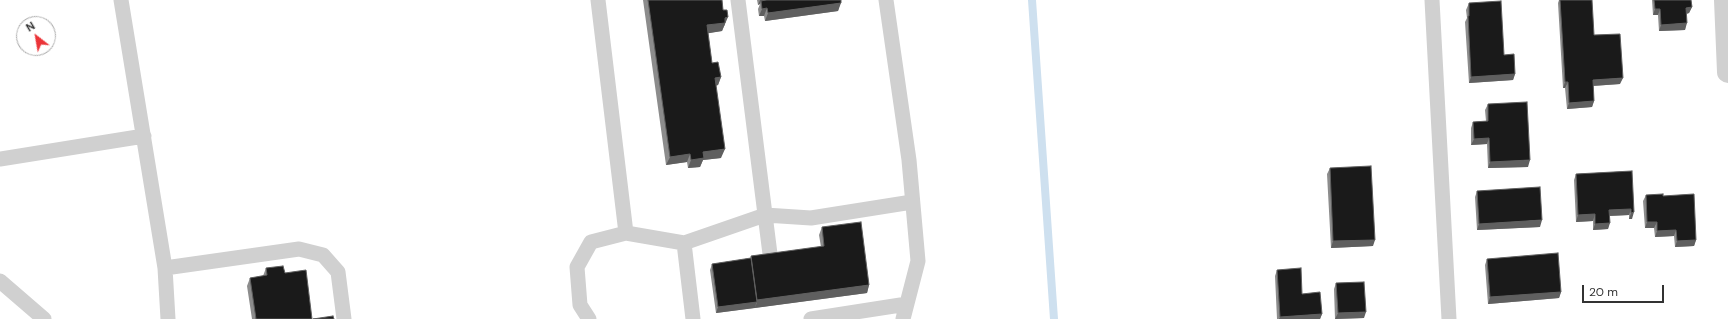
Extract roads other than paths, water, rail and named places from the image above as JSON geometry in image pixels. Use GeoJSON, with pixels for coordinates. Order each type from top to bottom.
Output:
{"type":"FeatureCollection","features":[{"type":"Feature","properties":{"kind":"street"},"geometry":{"type":"LineString","coordinates":[[1724,0],[1728,72]]}},
{"type":"Feature","properties":{"kind":"lane"},"geometry":{"type":"LineString","coordinates":[[121,0],[165,268],[168,319]]}},
{"type":"Feature","properties":{"kind":"lane"},"geometry":{"type":"LineString","coordinates":[[598,0],[626,233]]}},
{"type":"Feature","properties":{"kind":"lane"},"geometry":{"type":"LineString","coordinates":[[738,0],[770,254]]}},
{"type":"Feature","properties":{"kind":"lane"},"geometry":{"type":"LineString","coordinates":[[886,0],[909,160],[918,261],[903,319]]}},
{"type":"Feature","properties":{"kind":"lane"},"geometry":{"type":"LineString","coordinates":[[1432,0],[1449,319]]}},
{"type":"Feature","properties":{"kind":"lane"},"geometry":{"type":"LineString","coordinates":[[0,160],[144,136]]}},
{"type":"Feature","properties":{"kind":"lane"},"geometry":{"type":"LineString","coordinates":[[589,319],[580,305],[577,267],[591,242],[626,233],[684,243],[765,215],[811,218],[912,202]]}},
{"type":"Feature","properties":{"kind":"lane"},"geometry":{"type":"LineString","coordinates":[[684,243],[693,319]]}},
{"type":"Feature","properties":{"kind":"lane"},"geometry":{"type":"LineString","coordinates":[[165,268],[299,249],[322,255],[338,272],[344,319]]}},
{"type":"Feature","properties":{"kind":"lane"},"geometry":{"type":"LineString","coordinates":[[0,281],[44,319]]}},
{"type":"Feature","properties":{"kind":"lane"},"geometry":{"type":"LineString","coordinates":[[811,319],[907,304]]}},
{"type":"Feature","properties":{"kind":"waterway"},"geometry":{"type":"LineString","coordinates":[[1032,0],[1054,319]]}}]}
